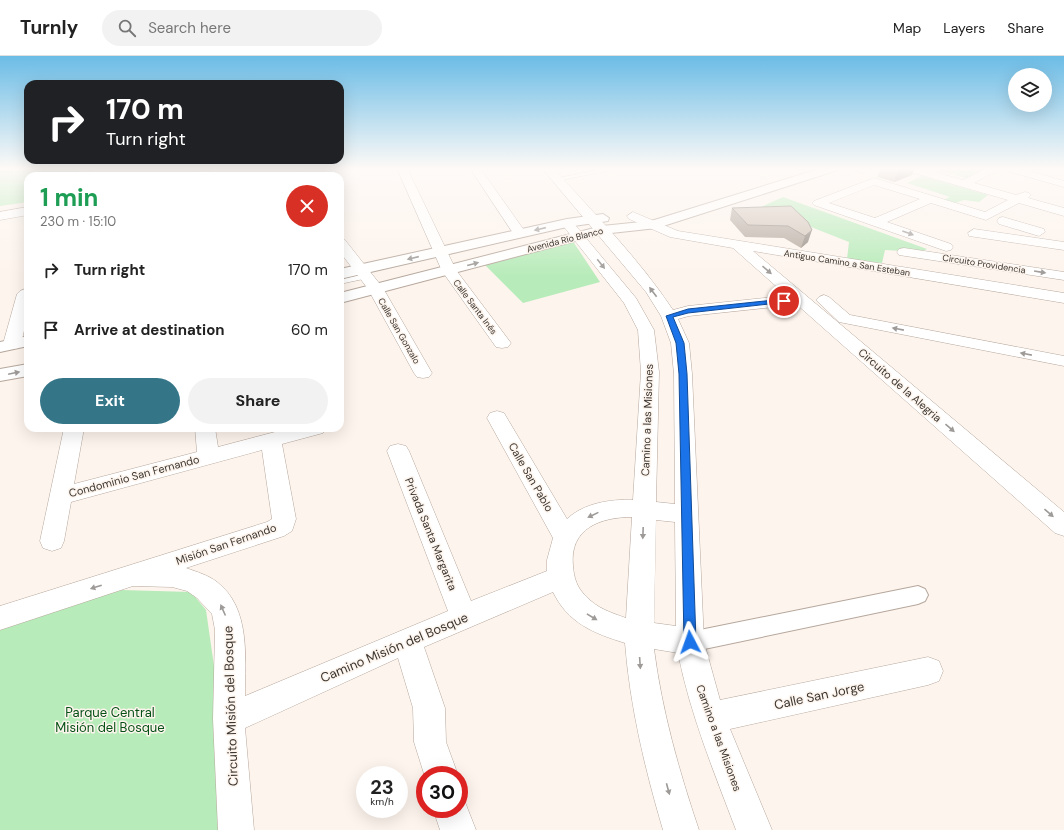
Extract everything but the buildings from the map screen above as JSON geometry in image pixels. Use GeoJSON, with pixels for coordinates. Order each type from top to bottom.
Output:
{"type":"FeatureCollection","features":[{"type":"Feature","properties":{"kind":"street","name":"Calle Santa Inés"},"geometry":{"type":"LineString","coordinates":[[418,204],[449,271],[502,343]]}},
{"type":"Feature","properties":{"kind":"street"},"geometry":{"type":"LineString","coordinates":[[500,204],[520,233]]}},
{"type":"Feature","properties":{"kind":"street"},"geometry":{"type":"LineString","coordinates":[[572,204],[585,227]]}},
{"type":"Feature","properties":{"kind":"street","name":"Avenida Río Blanco"},"geometry":{"type":"LineString","coordinates":[[344,295],[367,278],[439,252],[520,233],[585,227],[650,218],[701,204]]}},
{"type":"Feature","properties":{"kind":"street","name":"Circuito Providencia"},"geometry":{"type":"LineString","coordinates":[[821,204],[946,247]]}},
{"type":"Feature","properties":{"kind":"street"},"geometry":{"type":"LineString","coordinates":[[877,222],[918,204]]}},
{"type":"Feature","properties":{"kind":"street","name":"Circuito Providencia"},"geometry":{"type":"LineString","coordinates":[[947,204],[986,216],[1016,204]]}},
{"type":"Feature","properties":{"kind":"street"},"geometry":{"type":"LineString","coordinates":[[1023,204],[1003,221],[1064,239]]}},
{"type":"Feature","properties":{"kind":"street"},"geometry":{"type":"LineString","coordinates":[[1043,204],[1064,212]]}},
{"type":"Feature","properties":{"kind":"street"},"geometry":{"type":"LineString","coordinates":[[0,210],[24,205]]}},
{"type":"Feature","properties":{"kind":"street"},"geometry":{"type":"LineString","coordinates":[[0,216],[24,212]]}},
{"type":"Feature","properties":{"kind":"street","name":"Avenida Río Blanco"},"geometry":{"type":"LineString","coordinates":[[344,275],[367,278],[449,271],[585,227],[633,216]]}},
{"type":"Feature","properties":{"kind":"street","name":"Antiguo Camino a San Esteban"},"geometry":{"type":"LineString","coordinates":[[633,216],[650,218],[675,234],[1064,298]]}},
{"type":"Feature","properties":{"kind":"street","name":"Camino a las Misiones"},"geometry":{"type":"LineString","coordinates":[[585,227],[652,290],[669,316],[680,343],[682,353],[690,642],[700,687],[710,718],[754,830]]}},
{"type":"Feature","properties":{"kind":"street","name":"Camino a las Misiones"},"geometry":{"type":"LineString","coordinates":[[585,227],[631,301],[646,330],[650,372],[639,633],[642,682],[652,728],[681,830]]}},
{"type":"Feature","properties":{"kind":"street"},"geometry":{"type":"LineString","coordinates":[[932,256],[977,231],[1064,246]]}},
{"type":"Feature","properties":{"kind":"street","name":"Circuito de la Alegria"},"geometry":{"type":"LineString","coordinates":[[737,244],[1064,526]]}},
{"type":"Feature","properties":{"kind":"street","name":"Calle San Gonzalo"},"geometry":{"type":"LineString","coordinates":[[344,248],[367,278],[424,373]]}},
{"type":"Feature","properties":{"kind":"street"},"geometry":{"type":"LineString","coordinates":[[765,249],[845,319]]}},
{"type":"Feature","properties":{"kind":"street","name":"Circuito Providencia"},"geometry":{"type":"LineString","coordinates":[[904,252],[1064,276]]}},
{"type":"Feature","properties":{"kind":"street"},"geometry":{"type":"LineString","coordinates":[[17,344],[24,300]]}},
{"type":"Feature","properties":{"kind":"street"},"geometry":{"type":"LineString","coordinates":[[669,316],[688,311],[784,301]]}},
{"type":"Feature","properties":{"kind":"street"},"geometry":{"type":"LineString","coordinates":[[826,322],[845,319],[1064,361]]}},
{"type":"Feature","properties":{"kind":"street"},"geometry":{"type":"LineString","coordinates":[[0,376],[24,371]]}},
{"type":"Feature","properties":{"kind":"street","name":"Calle San Pablo"},"geometry":{"type":"LineString","coordinates":[[497,418],[565,537]]}},
{"type":"Feature","properties":{"kind":"street","name":"Condominio San Fernando"},"geometry":{"type":"LineString","coordinates":[[52,541],[73,432]]}},
{"type":"Feature","properties":{"kind":"street","name":"Condominio San Fernando"},"geometry":{"type":"LineString","coordinates":[[205,432],[208,456]]}},
{"type":"Feature","properties":{"kind":"street","name":"Condominio San Fernando"},"geometry":{"type":"LineString","coordinates":[[61,496],[300,432]]}},
{"type":"Feature","properties":{"kind":"street","name":"Misión San Fernando"},"geometry":{"type":"LineString","coordinates":[[133,575],[275,529],[282,524],[284,519],[271,439]]}},
{"type":"Feature","properties":{"kind":"street","name":"Privada Santa Margarita"},"geometry":{"type":"LineString","coordinates":[[398,451],[464,617]]}},
{"type":"Feature","properties":{"kind":"street"},"geometry":{"type":"LineString","coordinates":[[686,515],[618,508],[597,512],[578,522],[565,537],[559,556],[560,578],[570,598],[589,616],[613,628],[690,642],[918,594]]}},
{"type":"Feature","properties":{"kind":"street","name":"Circuito Misión del Bosque"},"geometry":{"type":"LineString","coordinates":[[0,618],[133,575],[148,573],[163,575],[200,584],[209,590],[225,610],[229,632],[229,719],[236,830]]}},
{"type":"Feature","properties":{"kind":"street","name":"Camino Misión del Bosque"},"geometry":{"type":"LineString","coordinates":[[229,719],[407,640],[560,578]]}},
{"type":"Feature","properties":{"kind":"street"},"geometry":{"type":"LineString","coordinates":[[407,640],[429,708],[430,742],[438,766]]}},
{"type":"Feature","properties":{"kind":"street","name":"Calle San Jorge"},"geometry":{"type":"LineString","coordinates":[[710,718],[928,671]]}},
{"type":"Feature","properties":{"kind":"street"},"geometry":{"type":"LineString","coordinates":[[454,818],[458,830]]}},
{"type":"Feature","properties":{"kind":"lane"},"geometry":{"type":"LineString","coordinates":[[344,281],[367,278]]}},
{"type":"Feature","properties":{"kind":"green space"},"geometry":{"type":"Polygon","coordinates":[[[0,204],[13,204],[0,206],[0,204]]]}},
{"type":"Feature","properties":{"kind":"green space"},"geometry":{"type":"Polygon","coordinates":[[[767,204],[803,204],[927,249],[921,252],[885,250],[882,263],[847,259],[849,242],[761,207],[767,204]]]}},
{"type":"Feature","properties":{"kind":"green space"},"geometry":{"type":"Polygon","coordinates":[[[572,240],[600,282],[523,303],[483,263],[572,240]]]}},
{"type":"Feature","properties":{"kind":"green space","name":"Parque Central Misión del Bosque"},"geometry":{"type":"Polygon","coordinates":[[[122,590],[191,592],[206,610],[222,722],[226,830],[0,830],[0,627],[122,590]]]}},
{"type":"Feature","properties":{"kind":"route"},"geometry":{"type":"LineString","coordinates":[[690,642],[688,620],[682,353],[676,330],[669,316],[688,311],[784,301]]}}]}
